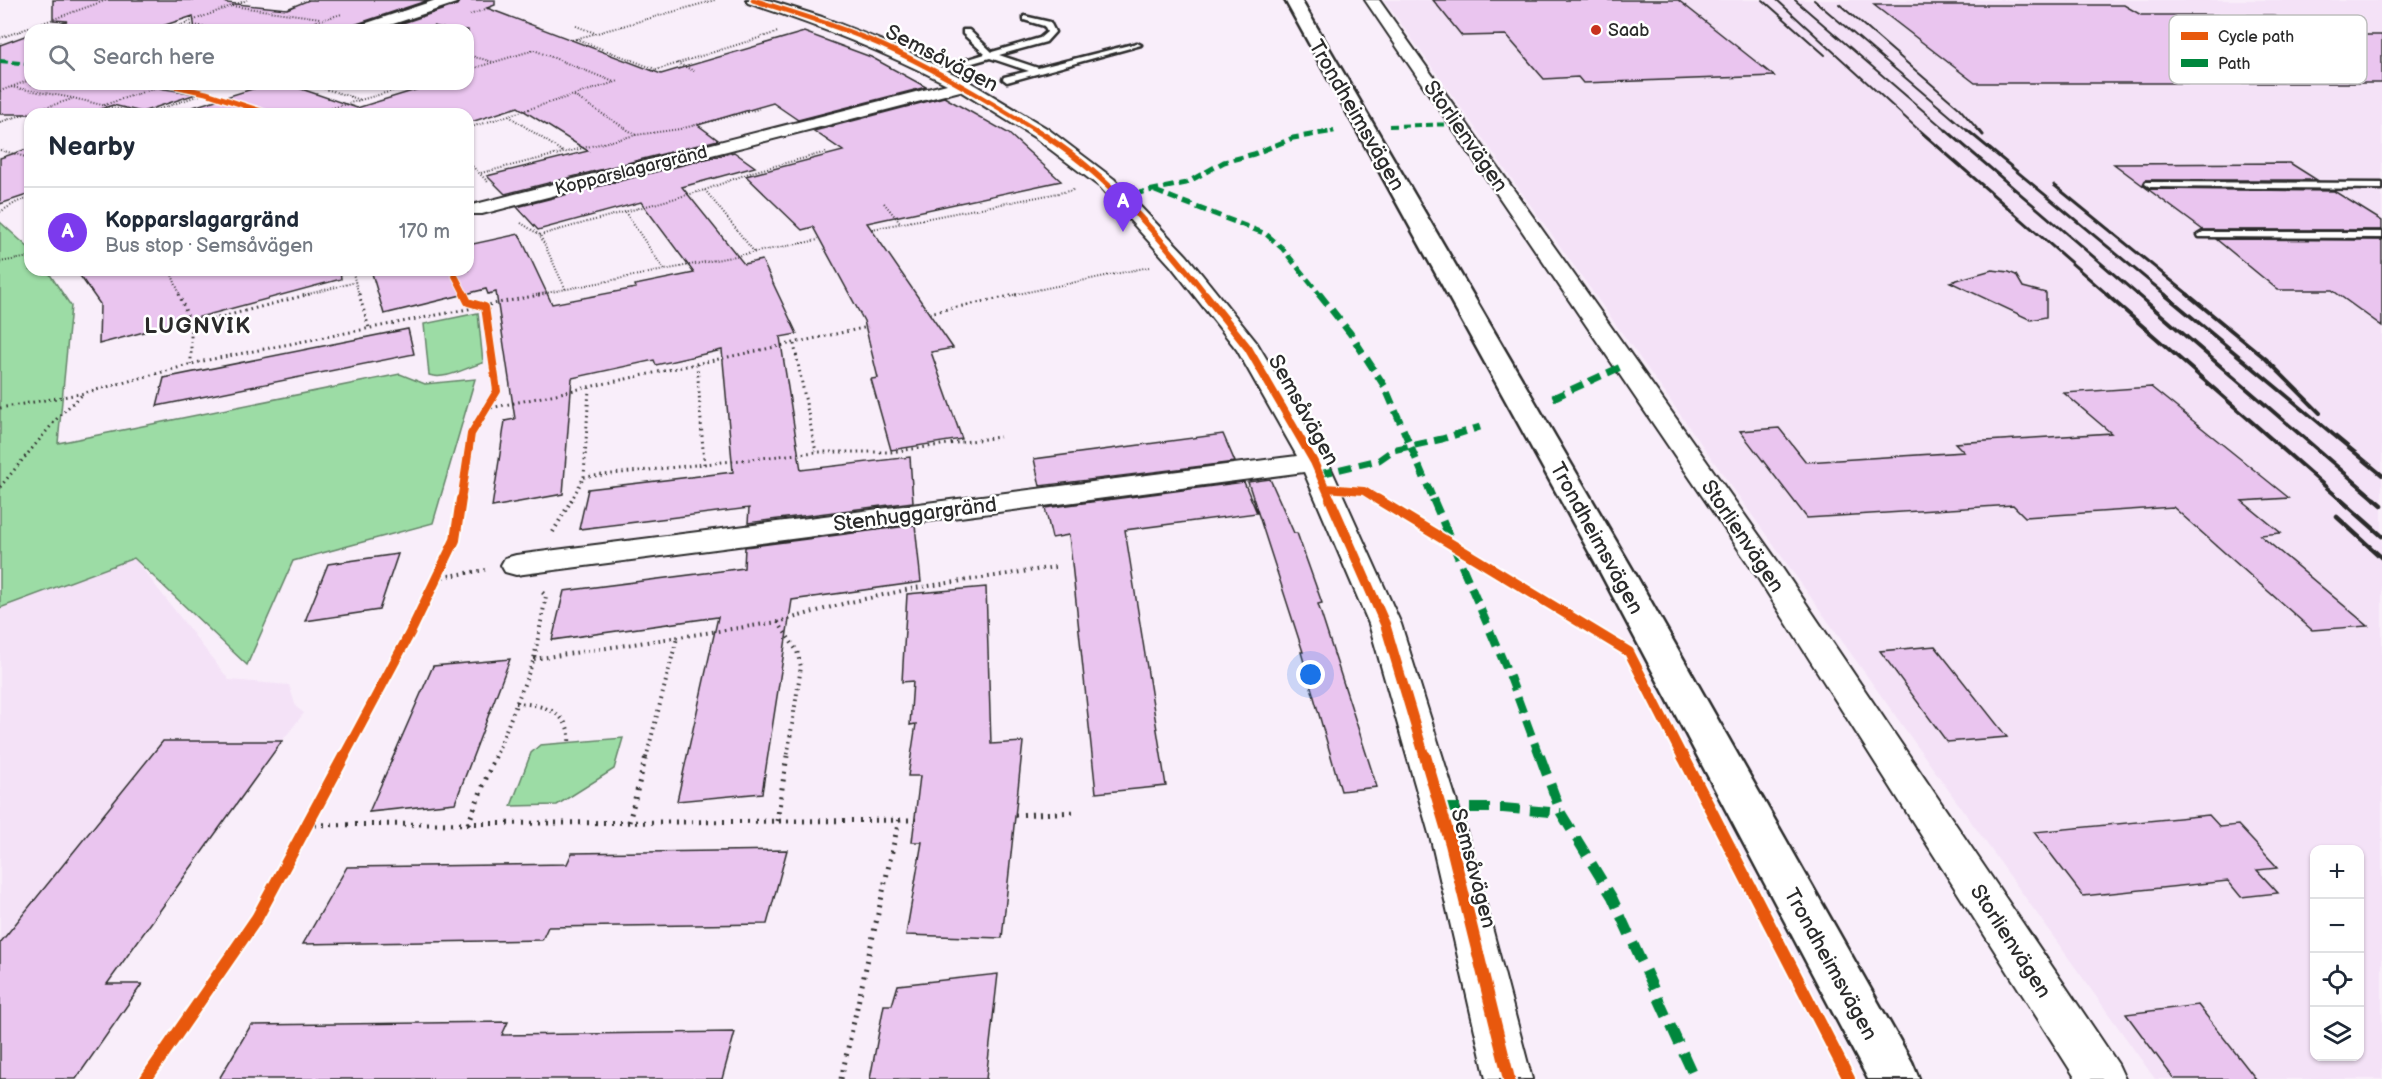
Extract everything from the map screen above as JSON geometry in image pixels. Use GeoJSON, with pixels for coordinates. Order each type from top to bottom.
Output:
{"type":"FeatureCollection","features":[{"type":"Feature","properties":{"kind":"main road","name":"Trondheimsvägen"},"geometry":{"type":"LineString","coordinates":[[1293,0],[1616,570],[1894,1079]]}},
{"type":"Feature","properties":{"kind":"street"},"geometry":{"type":"LineString","coordinates":[[378,24],[451,0]]}},
{"type":"Feature","properties":{"kind":"street","name":"Semsåvägen"},"geometry":{"type":"LineString","coordinates":[[753,0],[818,20],[897,52],[962,85],[1041,133],[1107,183],[1179,261],[1248,348],[1314,462],[1385,624],[1451,844],[1509,1079]]}},
{"type":"Feature","properties":{"kind":"street","name":"Storlienvägen"},"geometry":{"type":"LineString","coordinates":[[1372,0],[1767,569],[2102,1079]]}},
{"type":"Feature","properties":{"kind":"street","name":"Kopparslagargränd"},"geometry":{"type":"LineString","coordinates":[[475,210],[962,85]]}},
{"type":"Feature","properties":{"kind":"street","name":"Stenhuggargränd"},"geometry":{"type":"LineString","coordinates":[[516,565],[1314,462]]}},
{"type":"Feature","properties":{"kind":"lane"},"geometry":{"type":"LineString","coordinates":[[934,71],[1042,40],[1051,32],[1047,24],[1027,18]]}},
{"type":"Feature","properties":{"kind":"lane"},"geometry":{"type":"LineString","coordinates":[[966,32],[991,55],[1038,71]]}},
{"type":"Feature","properties":{"kind":"lane"},"geometry":{"type":"LineString","coordinates":[[1007,79],[1137,45]]}},
{"type":"Feature","properties":{"kind":"lane"},"geometry":{"type":"LineString","coordinates":[[2150,184],[2382,186]]}},
{"type":"Feature","properties":{"kind":"lane"},"geometry":{"type":"LineString","coordinates":[[2203,235],[2382,235]]}},
{"type":"Feature","properties":{"kind":"path"},"geometry":{"type":"LineString","coordinates":[[40,24],[108,0]]}},
{"type":"Feature","properties":{"kind":"path"},"geometry":{"type":"LineString","coordinates":[[185,24],[247,0]]}},
{"type":"Feature","properties":{"kind":"path"},"geometry":{"type":"LineString","coordinates":[[572,40],[715,0]]}},
{"type":"Feature","properties":{"kind":"path"},"geometry":{"type":"LineString","coordinates":[[232,6],[323,19]]}},
{"type":"Feature","properties":{"kind":"path"},"geometry":{"type":"LineString","coordinates":[[576,39],[654,70],[818,20]]}},
{"type":"Feature","properties":{"kind":"path"},"geometry":{"type":"LineString","coordinates":[[576,26],[595,33]]}},
{"type":"Feature","properties":{"kind":"path"},"geometry":{"type":"LineString","coordinates":[[0,38],[24,30]]}},
{"type":"Feature","properties":{"kind":"path"},"geometry":{"type":"LineString","coordinates":[[474,68],[534,50],[615,82]]}},
{"type":"Feature","properties":{"kind":"path"},"geometry":{"type":"LineString","coordinates":[[474,57],[494,62]]}},
{"type":"Feature","properties":{"kind":"path"},"geometry":{"type":"LineString","coordinates":[[677,63],[696,72]]}},
{"type":"Feature","properties":{"kind":"path"},"geometry":{"type":"LineString","coordinates":[[474,126],[619,81]]}},
{"type":"Feature","properties":{"kind":"path"},"geometry":{"type":"LineString","coordinates":[[0,91],[24,82]]}},
{"type":"Feature","properties":{"kind":"path"},"geometry":{"type":"LineString","coordinates":[[11,87],[24,89]]}},
{"type":"Feature","properties":{"kind":"path"},"geometry":{"type":"LineString","coordinates":[[28,90],[115,108]]}},
{"type":"Feature","properties":{"kind":"path"},"geometry":{"type":"LineString","coordinates":[[103,105],[149,90]]}},
{"type":"Feature","properties":{"kind":"path"},"geometry":{"type":"LineString","coordinates":[[330,90],[362,100]]}},
{"type":"Feature","properties":{"kind":"path"},"geometry":{"type":"LineString","coordinates":[[333,108],[396,90]]}},
{"type":"Feature","properties":{"kind":"path"},"geometry":{"type":"LineString","coordinates":[[162,108],[206,93]]}},
{"type":"Feature","properties":{"kind":"path"},"geometry":{"type":"LineString","coordinates":[[574,95],[636,135]]}},
{"type":"Feature","properties":{"kind":"path"},"geometry":{"type":"LineString","coordinates":[[43,108],[73,98]]}},
{"type":"Feature","properties":{"kind":"path"},"geometry":{"type":"LineString","coordinates":[[481,173],[636,135],[680,129],[759,109]]}},
{"type":"Feature","properties":{"kind":"path"},"geometry":{"type":"LineString","coordinates":[[0,122],[24,114]]}},
{"type":"Feature","properties":{"kind":"path"},"geometry":{"type":"LineString","coordinates":[[508,115],[564,152]]}},
{"type":"Feature","properties":{"kind":"path"},"geometry":{"type":"LineString","coordinates":[[0,150],[24,156]]}},
{"type":"Feature","properties":{"kind":"path"},"geometry":{"type":"LineString","coordinates":[[540,235],[705,190],[752,172],[827,152]]}},
{"type":"Feature","properties":{"kind":"path"},"geometry":{"type":"LineString","coordinates":[[872,229],[1107,183]]}},
{"type":"Feature","properties":{"kind":"path"},"geometry":{"type":"LineString","coordinates":[[705,190],[754,253]]}},
{"type":"Feature","properties":{"kind":"path"},"geometry":{"type":"LineString","coordinates":[[0,212],[24,200]]}},
{"type":"Feature","properties":{"kind":"path"},"geometry":{"type":"LineString","coordinates":[[884,203],[902,224]]}},
{"type":"Feature","properties":{"kind":"path"},"geometry":{"type":"LineString","coordinates":[[625,212],[665,271]]}},
{"type":"Feature","properties":{"kind":"path"},"geometry":{"type":"LineString","coordinates":[[0,408],[85,393],[191,365],[369,328],[818,240]]}},
{"type":"Feature","properties":{"kind":"path"},"geometry":{"type":"LineString","coordinates":[[0,262],[24,258]]}},
{"type":"Feature","properties":{"kind":"path"},"geometry":{"type":"LineString","coordinates":[[929,313],[1179,261]]}},
{"type":"Feature","properties":{"kind":"path"},"geometry":{"type":"LineString","coordinates":[[172,276],[191,325],[191,365]]}},
{"type":"Feature","properties":{"kind":"path"},"geometry":{"type":"LineString","coordinates":[[354,276],[369,328]]}},
{"type":"Feature","properties":{"kind":"path"},"geometry":{"type":"LineString","coordinates":[[191,325],[356,282]]}},
{"type":"Feature","properties":{"kind":"path"},"geometry":{"type":"LineString","coordinates":[[486,409],[867,327]]}},
{"type":"Feature","properties":{"kind":"path"},"geometry":{"type":"LineString","coordinates":[[794,344],[816,452]]}},
{"type":"Feature","properties":{"kind":"path"},"geometry":{"type":"LineString","coordinates":[[697,364],[704,464]]}},
{"type":"Feature","properties":{"kind":"path"},"geometry":{"type":"LineString","coordinates":[[437,578],[516,565],[553,533],[584,477],[589,388]]}},
{"type":"Feature","properties":{"kind":"path"},"geometry":{"type":"LineString","coordinates":[[0,487],[60,415],[85,393]]}},
{"type":"Feature","properties":{"kind":"path"},"geometry":{"type":"LineString","coordinates":[[584,477],[816,452],[891,452],[1000,437]]}},
{"type":"Feature","properties":{"kind":"path"},"geometry":{"type":"LineString","coordinates":[[468,824],[534,659],[546,596],[516,565]]}},
{"type":"Feature","properties":{"kind":"path"},"geometry":{"type":"LineString","coordinates":[[534,659],[778,622],[810,612],[973,576],[1055,567]]}},
{"type":"Feature","properties":{"kind":"path"},"geometry":{"type":"LineString","coordinates":[[777,821],[801,667],[797,651],[778,622]]}},
{"type":"Feature","properties":{"kind":"path"},"geometry":{"type":"LineString","coordinates":[[629,822],[677,638]]}},
{"type":"Feature","properties":{"kind":"path"},"geometry":{"type":"LineString","coordinates":[[516,703],[536,704],[561,715],[570,733],[569,743]]}},
{"type":"Feature","properties":{"kind":"path"},"geometry":{"type":"LineString","coordinates":[[1015,815],[1078,812]]}},
{"type":"Feature","properties":{"kind":"path"},"geometry":{"type":"LineString","coordinates":[[841,1079],[899,820]]}},
{"type":"Feature","properties":{"kind":"path"},"geometry":{"type":"LineString","coordinates":[[307,825],[916,820]]}},
{"type":"Feature","properties":{"kind":"shaded area"},"geometry":{"type":"Polygon","coordinates":[[[1384,0],[2382,0],[2382,1079],[2155,1079],[1384,0]]]}},
{"type":"Feature","properties":{"kind":"shaded area"},"geometry":{"type":"Polygon","coordinates":[[[134,558],[229,680],[289,685],[296,707],[304,713],[107,984],[142,984],[76,1079],[0,1079],[0,608],[134,558]]]}},
{"type":"Feature","properties":{"kind":"green space"},"geometry":{"type":"Polygon","coordinates":[[[0,222],[24,244],[24,276],[51,276],[71,306],[58,443],[400,374],[425,384],[475,379],[433,523],[293,561],[247,665],[134,558],[0,608],[0,222]]]}},
{"type":"Feature","properties":{"kind":"green space"},"geometry":{"type":"Polygon","coordinates":[[[478,313],[483,363],[449,375],[429,375],[424,324],[478,313]]]}},
{"type":"Feature","properties":{"kind":"green space"},"geometry":{"type":"Polygon","coordinates":[[[623,738],[614,769],[557,805],[511,806],[531,753],[540,745],[623,738]]]}},
{"type":"Feature","properties":{"kind":"building"},"geometry":{"type":"Polygon","coordinates":[[[53,0],[228,0],[226,3],[287,9],[309,0],[429,0],[357,24],[194,24],[193,16],[168,24],[59,24],[67,21],[53,20],[53,0]]]}},
{"type":"Feature","properties":{"kind":"building"},"geometry":{"type":"Polygon","coordinates":[[[460,0],[495,0],[495,5],[487,8],[661,74],[804,32],[871,57],[926,87],[798,120],[773,103],[698,125],[718,140],[505,194],[487,176],[588,151],[518,107],[474,121],[474,108],[357,108],[416,90],[474,90],[474,24],[400,24],[457,5],[460,0]]]}},
{"type":"Feature","properties":{"kind":"building"},"geometry":{"type":"Polygon","coordinates":[[[1433,0],[1678,0],[1774,76],[1583,83],[1578,77],[1544,79],[1506,35],[1462,36],[1433,0]]]}},
{"type":"Feature","properties":{"kind":"building"},"geometry":{"type":"Polygon","coordinates":[[[1874,5],[2124,5],[2141,15],[2169,15],[2169,83],[1975,83],[1874,5]]]}},
{"type":"Feature","properties":{"kind":"building"},"geometry":{"type":"Polygon","coordinates":[[[2367,35],[2382,35],[2382,83],[2367,83],[2367,35]]]}},
{"type":"Feature","properties":{"kind":"building"},"geometry":{"type":"Polygon","coordinates":[[[24,36],[24,90],[172,90],[196,94],[154,108],[125,108],[113,105],[104,108],[24,108],[24,114],[0,114],[0,45],[24,36]]]}},
{"type":"Feature","properties":{"kind":"building"},"geometry":{"type":"Polygon","coordinates":[[[249,90],[304,90],[357,108],[193,108],[249,90]]]}},
{"type":"Feature","properties":{"kind":"building"},"geometry":{"type":"Polygon","coordinates":[[[944,97],[1008,133],[1061,181],[867,223],[953,348],[931,352],[962,439],[891,450],[871,379],[878,378],[864,321],[813,227],[802,230],[746,176],[843,151],[814,131],[944,97]]]}},
{"type":"Feature","properties":{"kind":"building"},"geometry":{"type":"Polygon","coordinates":[[[24,150],[24,196],[0,204],[0,158],[24,150]]]}},
{"type":"Feature","properties":{"kind":"building"},"geometry":{"type":"Polygon","coordinates":[[[734,152],[755,167],[682,187],[744,264],[762,260],[797,334],[780,337],[801,470],[910,457],[913,502],[748,523],[749,508],[579,529],[588,489],[733,472],[722,350],[656,365],[654,360],[572,378],[563,494],[492,507],[505,421],[515,419],[496,292],[488,294],[486,289],[384,314],[373,276],[474,276],[474,244],[519,234],[552,304],[636,288],[635,285],[694,273],[641,202],[538,230],[517,207],[734,152]]]}},
{"type":"Feature","properties":{"kind":"building"},"geometry":{"type":"Polygon","coordinates":[[[2290,163],[2317,180],[2146,180],[2143,185],[2150,189],[2334,191],[2382,221],[2382,230],[2203,230],[2114,164],[2290,163]]]}},
{"type":"Feature","properties":{"kind":"building"},"geometry":{"type":"Polygon","coordinates":[[[2216,239],[2382,240],[2382,326],[2332,290],[2278,290],[2216,239]]]}},
{"type":"Feature","properties":{"kind":"building"},"geometry":{"type":"Polygon","coordinates":[[[1992,270],[2009,272],[2016,275],[2023,287],[2046,293],[2046,317],[2031,320],[1950,282],[1992,270]]]}},
{"type":"Feature","properties":{"kind":"building"},"geometry":{"type":"Polygon","coordinates":[[[80,276],[341,276],[341,279],[99,344],[100,304],[80,276]]]}},
{"type":"Feature","properties":{"kind":"building"},"geometry":{"type":"Polygon","coordinates":[[[408,329],[414,354],[157,406],[164,378],[408,329]]]}},
{"type":"Feature","properties":{"kind":"building"},"geometry":{"type":"Polygon","coordinates":[[[2151,387],[2289,498],[2242,501],[2281,533],[2260,535],[2368,626],[2312,630],[2173,507],[2025,517],[2013,505],[1807,518],[1740,431],[1779,428],[1806,462],[1964,452],[1955,443],[2111,433],[2064,393],[2151,387]]]}},
{"type":"Feature","properties":{"kind":"building"},"geometry":{"type":"Polygon","coordinates":[[[1223,434],[1235,462],[1040,486],[1034,459],[1223,434]]]}},
{"type":"Feature","properties":{"kind":"building"},"geometry":{"type":"Polygon","coordinates":[[[1270,479],[1294,533],[1297,533],[1322,603],[1318,604],[1377,787],[1341,791],[1301,652],[1303,652],[1248,482],[1270,479]]]}},
{"type":"Feature","properties":{"kind":"building"},"geometry":{"type":"Polygon","coordinates":[[[1244,482],[1257,513],[1125,530],[1166,786],[1096,793],[1069,535],[1052,538],[1045,508],[1244,482]]]}},
{"type":"Feature","properties":{"kind":"building"},"geometry":{"type":"Polygon","coordinates":[[[915,525],[921,582],[792,600],[762,793],[677,801],[718,617],[552,640],[564,591],[744,568],[745,547],[915,525]]]}},
{"type":"Feature","properties":{"kind":"building"},"geometry":{"type":"Polygon","coordinates":[[[398,554],[379,610],[305,621],[328,564],[398,554]]]}},
{"type":"Feature","properties":{"kind":"building"},"geometry":{"type":"Polygon","coordinates":[[[986,587],[991,744],[1023,742],[1002,938],[906,935],[922,842],[912,842],[920,776],[908,776],[916,724],[910,725],[913,681],[902,682],[907,594],[986,587]]]}},
{"type":"Feature","properties":{"kind":"building"},"geometry":{"type":"Polygon","coordinates":[[[1935,646],[2007,737],[1947,742],[1880,651],[1935,646]]]}},
{"type":"Feature","properties":{"kind":"building"},"geometry":{"type":"Polygon","coordinates":[[[510,659],[455,803],[369,812],[433,666],[510,659]]]}},
{"type":"Feature","properties":{"kind":"building"},"geometry":{"type":"Polygon","coordinates":[[[163,741],[282,741],[107,984],[142,984],[76,1079],[0,1079],[0,943],[163,741]]]}},
{"type":"Feature","properties":{"kind":"building"},"geometry":{"type":"Polygon","coordinates":[[[2209,815],[2220,827],[2238,825],[2278,868],[2257,870],[2278,893],[2241,897],[2228,881],[2083,896],[2034,832],[2209,815]]]}},
{"type":"Feature","properties":{"kind":"building"},"geometry":{"type":"Polygon","coordinates":[[[787,850],[767,924],[548,927],[542,940],[303,944],[347,867],[567,864],[572,853],[787,850]]]}},
{"type":"Feature","properties":{"kind":"building"},"geometry":{"type":"Polygon","coordinates":[[[998,974],[986,1079],[870,1079],[884,1005],[892,1005],[898,985],[998,974]]]}},
{"type":"Feature","properties":{"kind":"building"},"geometry":{"type":"Polygon","coordinates":[[[2198,1005],[2256,1079],[2174,1079],[2126,1014],[2198,1005]]]}},
{"type":"Feature","properties":{"kind":"building"},"geometry":{"type":"Polygon","coordinates":[[[508,1022],[502,1035],[735,1032],[722,1079],[219,1079],[251,1025],[508,1022]]]}},
{"type":"Feature","properties":{"kind":"railway"},"geometry":{"type":"LineString","coordinates":[[1763,0],[1825,55]]}},
{"type":"Feature","properties":{"kind":"railway"},"geometry":{"type":"LineString","coordinates":[[1777,0],[1921,132]]}},
{"type":"Feature","properties":{"kind":"railway"},"geometry":{"type":"LineString","coordinates":[[1795,0],[1948,132]]}},
{"type":"Feature","properties":{"kind":"railway"},"geometry":{"type":"LineString","coordinates":[[1814,0],[1969,132]]}},
{"type":"Feature","properties":{"kind":"railway"},"geometry":{"type":"LineString","coordinates":[[1839,4],[1959,108],[1980,132]]}},
{"type":"Feature","properties":{"kind":"railway"},"geometry":{"type":"LineString","coordinates":[[1919,130],[2108,295]]}},
{"type":"Feature","properties":{"kind":"railway"},"geometry":{"type":"LineString","coordinates":[[1946,130],[2138,295]]}},
{"type":"Feature","properties":{"kind":"railway"},"geometry":{"type":"LineString","coordinates":[[1967,130],[2166,295]]}},
{"type":"Feature","properties":{"kind":"railway"},"geometry":{"type":"LineString","coordinates":[[1979,130],[1983,135]]}},
{"type":"Feature","properties":{"kind":"railway"},"geometry":{"type":"LineString","coordinates":[[2054,185],[2189,295]]}},
{"type":"Feature","properties":{"kind":"railway"},"geometry":{"type":"LineString","coordinates":[[2106,294],[2342,501]]}},
{"type":"Feature","properties":{"kind":"railway"},"geometry":{"type":"LineString","coordinates":[[2137,294],[2377,501]]}},
{"type":"Feature","properties":{"kind":"railway"},"geometry":{"type":"LineString","coordinates":[[2164,294],[2382,475]]}},
{"type":"Feature","properties":{"kind":"railway"},"geometry":{"type":"LineString","coordinates":[[2187,294],[2266,359],[2320,413]]}},
{"type":"Feature","properties":{"kind":"railway"},"geometry":{"type":"LineString","coordinates":[[2340,499],[2382,536]]}},
{"type":"Feature","properties":{"kind":"railway"},"geometry":{"type":"LineString","coordinates":[[2375,499],[2382,505]]}},
{"type":"Feature","properties":{"kind":"railway"},"geometry":{"type":"LineString","coordinates":[[2337,517],[2382,558]]}},
{"type":"Feature","properties":{"kind":"marked path"},"geometry":{"type":"LineString","coordinates":[[0,61],[24,63]]}},
{"type":"Feature","properties":{"kind":"marked path"},"geometry":{"type":"LineString","coordinates":[[1389,126],[1458,124]]}},
{"type":"Feature","properties":{"kind":"marked path"},"geometry":{"type":"LineString","coordinates":[[1120,197],[1186,183],[1224,162],[1254,154],[1293,138],[1334,131]]}},
{"type":"Feature","properties":{"kind":"marked path"},"geometry":{"type":"LineString","coordinates":[[1155,191],[1266,234],[1282,248],[1350,333],[1385,387],[1510,677],[1561,813],[1612,897],[1695,1079]]}},
{"type":"Feature","properties":{"kind":"marked path"},"geometry":{"type":"LineString","coordinates":[[1553,398],[1625,365]]}},
{"type":"Feature","properties":{"kind":"marked path"},"geometry":{"type":"LineString","coordinates":[[1320,474],[1379,460],[1393,450],[1442,439],[1480,427]]}},
{"type":"Feature","properties":{"kind":"marked path"},"geometry":{"type":"LineString","coordinates":[[1440,808],[1503,808],[1561,813]]}},
{"type":"Feature","properties":{"kind":"cycle path"},"geometry":{"type":"LineString","coordinates":[[753,0],[817,20],[897,52],[962,85],[1041,133],[1107,183],[1179,261],[1248,348],[1314,462],[1385,624],[1451,844],[1509,1079]]}},
{"type":"Feature","properties":{"kind":"cycle path"},"geometry":{"type":"LineString","coordinates":[[192,90],[252,108]]}},
{"type":"Feature","properties":{"kind":"cycle path"},"geometry":{"type":"LineString","coordinates":[[146,1079],[257,918],[410,633],[455,540],[471,434],[497,391],[485,307],[468,302],[455,276]]}},
{"type":"Feature","properties":{"kind":"cycle path"},"geometry":{"type":"LineString","coordinates":[[1326,488],[1364,491],[1629,652],[1849,1079]]}},
{"type":"Feature","properties":{"kind":"place","name":"Saab"},"geometry":{"type":"Point","coordinates":[1596,30]}},
{"type":"Feature","properties":{"kind":"place","name":"Kopparslagargränd"},"geometry":{"type":"Point","coordinates":[1123,232]}},
{"type":"Feature","properties":{"kind":"district","name":"LUGNVIK"},"geometry":{"type":"Point","coordinates":[198,325]}}]}
